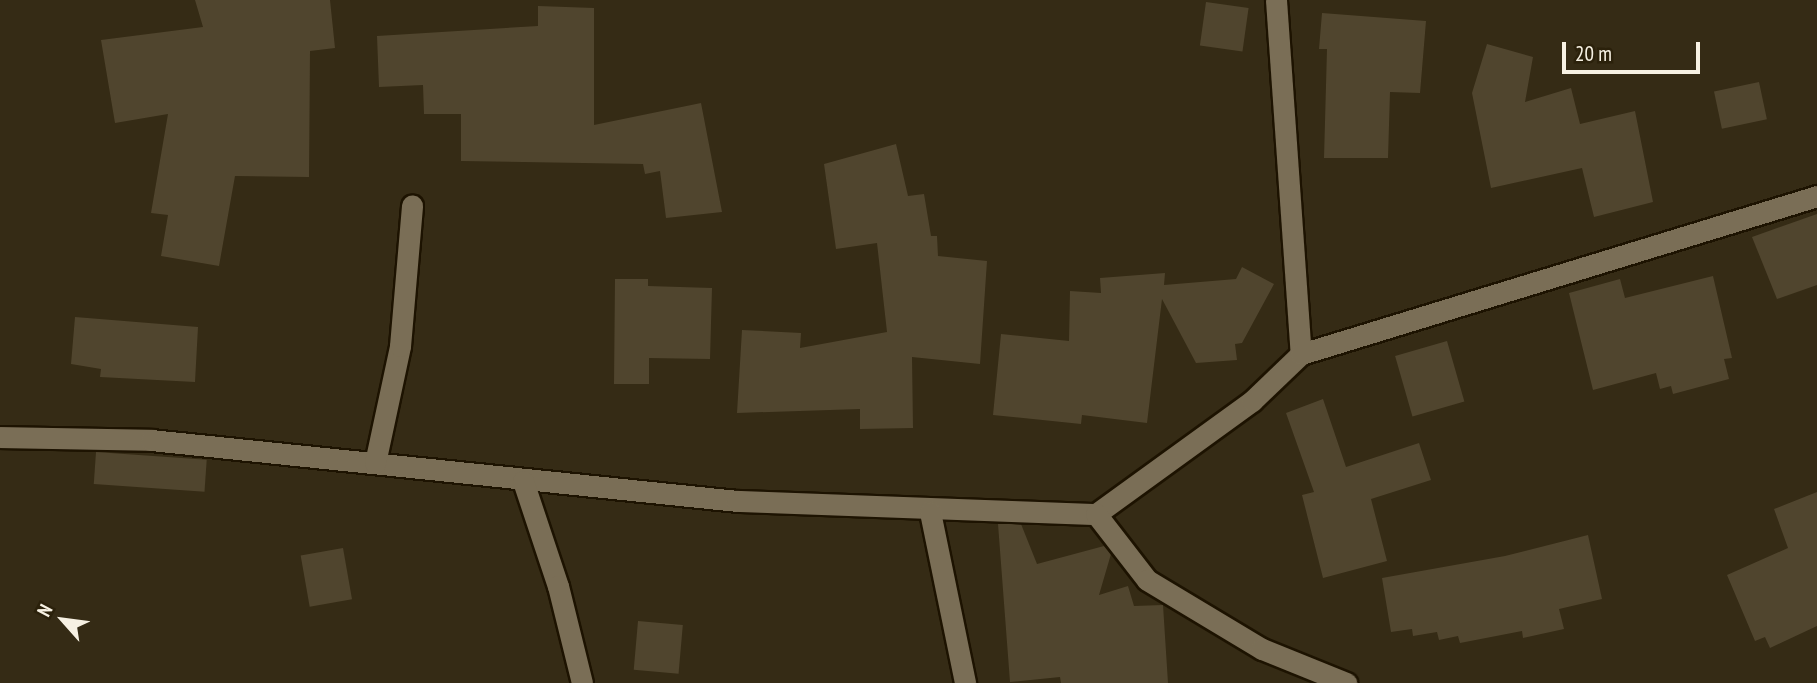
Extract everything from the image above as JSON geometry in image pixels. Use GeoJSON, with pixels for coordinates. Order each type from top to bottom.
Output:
{"type":"FeatureCollection","features":[{"type":"Feature","properties":{"kind":"street"},"geometry":{"type":"LineString","coordinates":[[1276,0],[1301,354]]}},
{"type":"Feature","properties":{"kind":"street"},"geometry":{"type":"LineString","coordinates":[[0,437],[151,440],[523,481],[737,501],[930,512],[1096,514],[1252,401],[1301,354],[1817,196]]}},
{"type":"Feature","properties":{"kind":"street"},"geometry":{"type":"LineString","coordinates":[[375,463],[400,346],[412,206]]}},
{"type":"Feature","properties":{"kind":"street"},"geometry":{"type":"LineString","coordinates":[[523,481],[558,586],[582,683]]}},
{"type":"Feature","properties":{"kind":"street"},"geometry":{"type":"LineString","coordinates":[[930,512],[965,683]]}},
{"type":"Feature","properties":{"kind":"street"},"geometry":{"type":"LineString","coordinates":[[1096,514],[1146,580],[1262,649],[1346,683]]}},
{"type":"Feature","properties":{"kind":"building"},"geometry":{"type":"Polygon","coordinates":[[[195,0],[330,0],[335,48],[310,51],[309,177],[235,176],[219,266],[161,256],[168,215],[151,213],[168,114],[115,123],[101,40],[203,27],[195,0]]]}},
{"type":"Feature","properties":{"kind":"building"},"geometry":{"type":"Polygon","coordinates":[[[1206,2],[1249,8],[1242,52],[1200,46],[1206,2]]]}},
{"type":"Feature","properties":{"kind":"building"},"geometry":{"type":"Polygon","coordinates":[[[538,6],[594,8],[594,125],[701,103],[722,212],[666,218],[660,171],[645,174],[643,164],[461,161],[461,114],[424,114],[423,85],[379,87],[377,36],[538,26],[538,6]]]}},
{"type":"Feature","properties":{"kind":"building"},"geometry":{"type":"Polygon","coordinates":[[[1322,13],[1426,21],[1420,93],[1390,92],[1388,158],[1324,158],[1327,49],[1319,49],[1322,13]]]}},
{"type":"Feature","properties":{"kind":"building"},"geometry":{"type":"Polygon","coordinates":[[[1487,44],[1533,57],[1525,102],[1571,88],[1580,124],[1635,111],[1653,202],[1594,217],[1582,168],[1491,188],[1472,93],[1487,44]]]}},
{"type":"Feature","properties":{"kind":"building"},"geometry":{"type":"Polygon","coordinates":[[[1759,82],[1767,119],[1722,129],[1714,92],[1759,82]]]}},
{"type":"Feature","properties":{"kind":"building"},"geometry":{"type":"Polygon","coordinates":[[[896,144],[908,196],[924,194],[931,236],[937,236],[938,256],[987,261],[980,364],[912,357],[913,428],[860,429],[860,409],[737,413],[742,330],[801,333],[800,348],[887,332],[877,243],[836,249],[824,164],[896,144]]]}},
{"type":"Feature","properties":{"kind":"building"},"geometry":{"type":"Polygon","coordinates":[[[1817,214],[1817,285],[1777,299],[1752,237],[1817,214]]]}},
{"type":"Feature","properties":{"kind":"building"},"geometry":{"type":"Polygon","coordinates":[[[1242,267],[1274,284],[1242,343],[1235,344],[1237,360],[1196,363],[1162,299],[1147,423],[1082,415],[1081,424],[993,415],[1001,334],[1069,341],[1070,291],[1101,293],[1100,278],[1165,273],[1164,285],[1236,279],[1242,267]]]}},
{"type":"Feature","properties":{"kind":"building"},"geometry":{"type":"Polygon","coordinates":[[[1713,276],[1732,358],[1724,359],[1729,379],[1673,394],[1671,386],[1660,389],[1656,373],[1593,390],[1569,293],[1620,279],[1625,298],[1713,276]]]}},
{"type":"Feature","properties":{"kind":"building"},"geometry":{"type":"Polygon","coordinates":[[[615,279],[648,279],[648,286],[712,288],[710,359],[649,358],[649,384],[614,384],[615,279]]]}},
{"type":"Feature","properties":{"kind":"building"},"geometry":{"type":"Polygon","coordinates":[[[75,317],[198,327],[195,382],[100,377],[101,369],[71,364],[75,317]]]}},
{"type":"Feature","properties":{"kind":"building"},"geometry":{"type":"Polygon","coordinates":[[[1447,341],[1464,402],[1412,416],[1395,356],[1447,341]]]}},
{"type":"Feature","properties":{"kind":"building"},"geometry":{"type":"Polygon","coordinates":[[[1323,399],[1346,467],[1419,443],[1431,480],[1371,499],[1387,561],[1323,578],[1302,495],[1314,492],[1286,413],[1323,399]]]}},
{"type":"Feature","properties":{"kind":"building"},"geometry":{"type":"Polygon","coordinates":[[[96,452],[207,460],[204,492],[94,484],[96,452]]]}},
{"type":"Feature","properties":{"kind":"building"},"geometry":{"type":"Polygon","coordinates":[[[1817,492],[1817,626],[1770,648],[1765,637],[1755,641],[1727,575],[1788,548],[1774,509],[1817,492]]]}},
{"type":"Feature","properties":{"kind":"building"},"geometry":{"type":"Polygon","coordinates":[[[998,524],[1021,524],[1037,564],[1104,546],[1111,554],[1099,595],[1128,586],[1134,606],[1163,605],[1168,683],[1061,683],[1060,677],[1010,682],[998,524]]]}},
{"type":"Feature","properties":{"kind":"building"},"geometry":{"type":"Polygon","coordinates":[[[1588,535],[1602,599],[1559,609],[1564,629],[1523,638],[1522,631],[1460,643],[1458,636],[1439,640],[1437,632],[1413,636],[1412,629],[1391,632],[1382,578],[1505,556],[1588,535]]]}},
{"type":"Feature","properties":{"kind":"building"},"geometry":{"type":"Polygon","coordinates":[[[343,548],[352,599],[310,607],[301,555],[343,548]]]}},
{"type":"Feature","properties":{"kind":"building"},"geometry":{"type":"Polygon","coordinates":[[[638,621],[683,625],[679,674],[634,670],[638,621]]]}}]}
